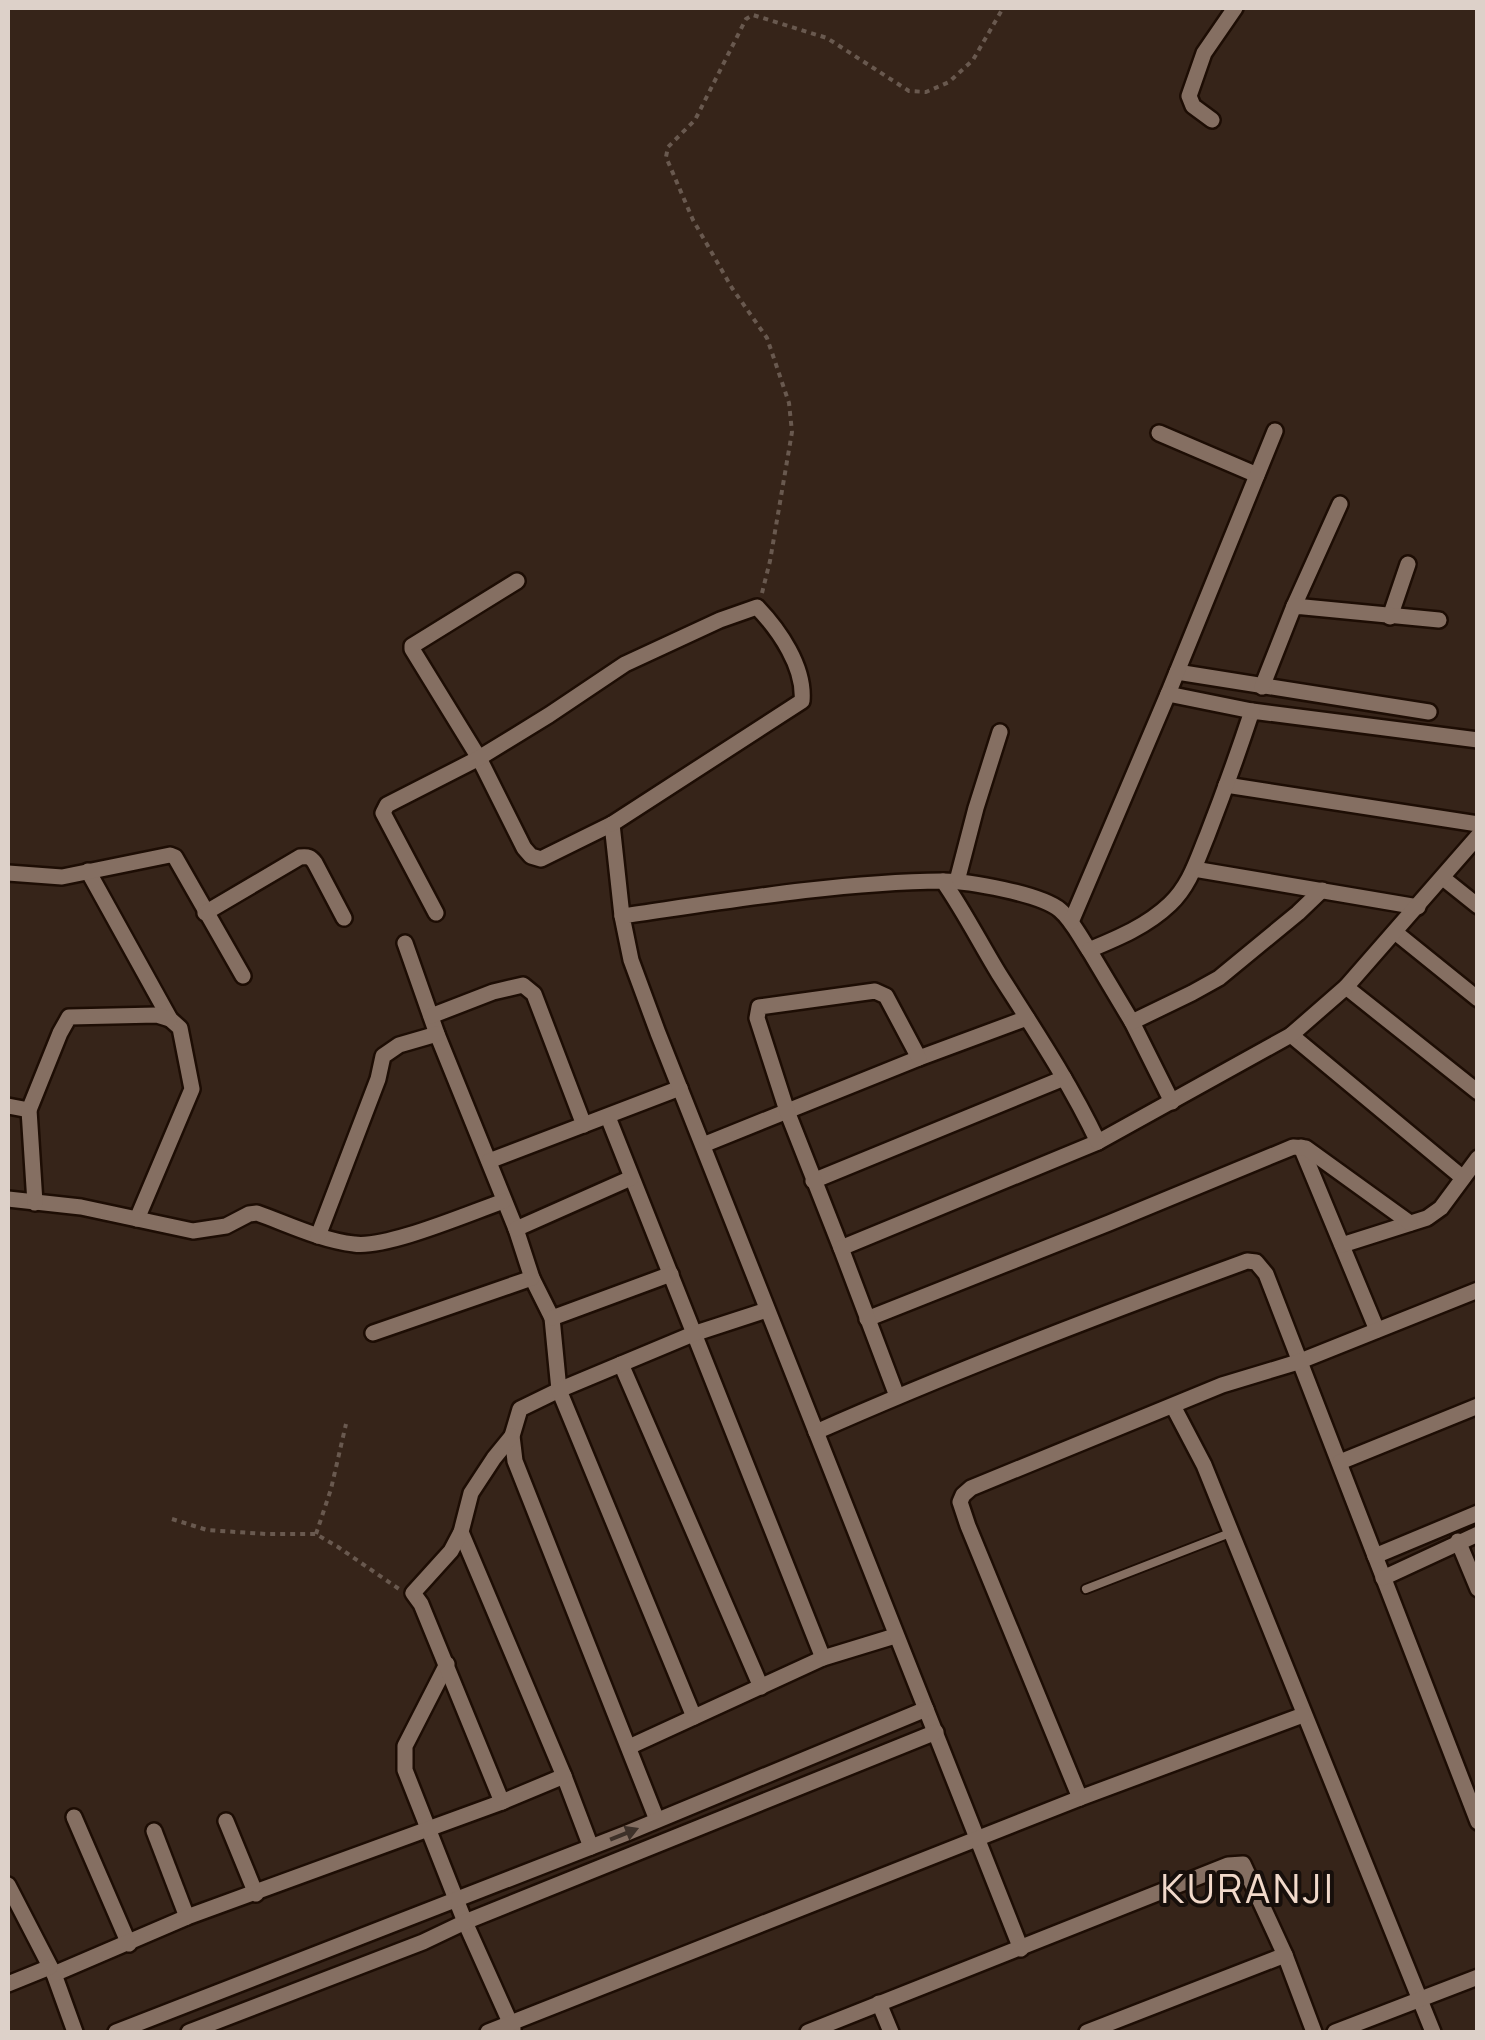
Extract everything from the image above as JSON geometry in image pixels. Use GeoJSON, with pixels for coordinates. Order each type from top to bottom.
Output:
{"type":"FeatureCollection","features":[{"type":"Feature","properties":{"kind":"street"},"geometry":{"type":"LineString","coordinates":[[1212,120],[1188,96],[1204,52],[1236,8]]}},
{"type":"Feature","properties":{"kind":"street"},"geometry":{"type":"LineString","coordinates":[[1071,922],[1275,431]]}},
{"type":"Feature","properties":{"kind":"street"},"geometry":{"type":"LineString","coordinates":[[1159,433],[1257,475]]}},
{"type":"Feature","properties":{"kind":"street"},"geometry":{"type":"LineString","coordinates":[[1262,687],[1340,504]]}},
{"type":"Feature","properties":{"kind":"street"},"geometry":{"type":"LineString","coordinates":[[1390,616],[1408,564]]}},
{"type":"Feature","properties":{"kind":"street"},"geometry":{"type":"LineString","coordinates":[[436,913],[383,813],[387,805],[478,758],[625,664],[757,607],[793,660],[801,681],[802,700],[612,824],[541,859],[531,856],[478,758],[413,654],[412,646],[516,581]]}},
{"type":"Feature","properties":{"kind":"street"},"geometry":{"type":"LineString","coordinates":[[1294,606],[1439,620]]}},
{"type":"Feature","properties":{"kind":"street"},"geometry":{"type":"LineString","coordinates":[[1177,672],[1429,712]]}},
{"type":"Feature","properties":{"kind":"street"},"geometry":{"type":"LineString","coordinates":[[1168,694],[1252,711],[1478,740]]}},
{"type":"Feature","properties":{"kind":"street"},"geometry":{"type":"LineString","coordinates":[[1089,950],[1150,920],[1184,888],[1252,711]]}},
{"type":"Feature","properties":{"kind":"street"},"geometry":{"type":"LineString","coordinates":[[1000,732],[950,881],[980,944],[1064,1078],[1098,1142]]}},
{"type":"Feature","properties":{"kind":"street"},"geometry":{"type":"LineString","coordinates":[[1226,785],[1478,824]]}},
{"type":"Feature","properties":{"kind":"street"},"geometry":{"type":"LineString","coordinates":[[612,824],[631,960],[1021,1948]]}},
{"type":"Feature","properties":{"kind":"street"},"geometry":{"type":"LineString","coordinates":[[841,1248],[1098,1142],[1291,1035],[1346,987],[1478,836]]}},
{"type":"Feature","properties":{"kind":"street"},"geometry":{"type":"LineString","coordinates":[[205,913],[306,856],[316,863],[344,918]]}},
{"type":"Feature","properties":{"kind":"street"},"geometry":{"type":"LineString","coordinates":[[8,873],[62,877],[175,857],[243,976]]}},
{"type":"Feature","properties":{"kind":"street"},"geometry":{"type":"LineString","coordinates":[[1194,869],[1418,906]]}},
{"type":"Feature","properties":{"kind":"street"},"geometry":{"type":"LineString","coordinates":[[88,871],[170,1019],[180,1028],[192,1089],[137,1218]]}},
{"type":"Feature","properties":{"kind":"street"},"geometry":{"type":"LineString","coordinates":[[1443,878],[1478,906]]}},
{"type":"Feature","properties":{"kind":"street"},"geometry":{"type":"LineString","coordinates":[[622,916],[912,881],[950,881],[1036,899],[1058,908],[1071,922],[1132,1022],[1172,1102]]}},
{"type":"Feature","properties":{"kind":"street"},"geometry":{"type":"LineString","coordinates":[[1132,1022],[1219,978],[1322,890]]}},
{"type":"Feature","properties":{"kind":"street"},"geometry":{"type":"LineString","coordinates":[[1394,932],[1478,999]]}},
{"type":"Feature","properties":{"kind":"street"},"geometry":{"type":"LineString","coordinates":[[406,942],[437,1034],[516,1228],[532,1278],[552,1318],[559,1390],[694,1717]]}},
{"type":"Feature","properties":{"kind":"street"},"geometry":{"type":"LineString","coordinates":[[431,1016],[523,985],[534,994],[584,1125]]}},
{"type":"Feature","properties":{"kind":"street"},"geometry":{"type":"LineString","coordinates":[[1346,987],[1478,1092]]}},
{"type":"Feature","properties":{"kind":"street"},"geometry":{"type":"LineString","coordinates":[[897,1396],[787,1111],[756,1018],[760,1008],[875,991],[886,996],[919,1058]]}},
{"type":"Feature","properties":{"kind":"street"},"geometry":{"type":"LineString","coordinates":[[34,1202],[30,1110],[69,1018],[157,1015],[170,1019]]}},
{"type":"Feature","properties":{"kind":"street"},"geometry":{"type":"LineString","coordinates":[[704,1144],[1026,1018]]}},
{"type":"Feature","properties":{"kind":"street"},"geometry":{"type":"LineString","coordinates":[[318,1236],[378,1079],[383,1056],[399,1045],[437,1034]]}},
{"type":"Feature","properties":{"kind":"street"},"geometry":{"type":"LineString","coordinates":[[1291,1035],[1464,1178]]}},
{"type":"Feature","properties":{"kind":"street"},"geometry":{"type":"LineString","coordinates":[[813,1180],[1064,1078]]}},
{"type":"Feature","properties":{"kind":"street"},"geometry":{"type":"LineString","coordinates":[[490,1162],[680,1088]]}},
{"type":"Feature","properties":{"kind":"street"},"geometry":{"type":"LineString","coordinates":[[8,1106],[30,1110]]}},
{"type":"Feature","properties":{"kind":"street"},"geometry":{"type":"LineString","coordinates":[[608,1117],[822,1658]]}},
{"type":"Feature","properties":{"kind":"street"},"geometry":{"type":"LineString","coordinates":[[868,1319],[1293,1147],[1301,1147],[1410,1224]]}},
{"type":"Feature","properties":{"kind":"street"},"geometry":{"type":"LineString","coordinates":[[1301,1147],[1377,1330]]}},
{"type":"Feature","properties":{"kind":"street"},"geometry":{"type":"LineString","coordinates":[[1342,1246],[1427,1218],[1440,1208],[1478,1158]]}},
{"type":"Feature","properties":{"kind":"street"},"geometry":{"type":"LineString","coordinates":[[516,1228],[631,1178]]}},
{"type":"Feature","properties":{"kind":"street"},"geometry":{"type":"LineString","coordinates":[[8,1199],[81,1207],[194,1230],[226,1226],[256,1213],[318,1236],[357,1245],[384,1242],[504,1201]]}},
{"type":"Feature","properties":{"kind":"street"},"geometry":{"type":"LineString","coordinates":[[816,1432],[1078,1322],[1247,1261],[1256,1262],[1266,1274],[1478,1822]]}},
{"type":"Feature","properties":{"kind":"street"},"geometry":{"type":"LineString","coordinates":[[552,1318],[670,1274]]}},
{"type":"Feature","properties":{"kind":"street"},"geometry":{"type":"LineString","coordinates":[[374,1333],[532,1278]]}},
{"type":"Feature","properties":{"kind":"street"},"geometry":{"type":"LineString","coordinates":[[1080,1798],[960,1502],[963,1495],[970,1488],[1222,1385],[1298,1362],[1478,1290]]}},
{"type":"Feature","properties":{"kind":"street"},"geometry":{"type":"LineString","coordinates":[[657,1820],[514,1461],[512,1436],[520,1409],[694,1334],[766,1310]]}},
{"type":"Feature","properties":{"kind":"street"},"geometry":{"type":"LineString","coordinates":[[620,1364],[761,1687]]}},
{"type":"Feature","properties":{"kind":"street"},"geometry":{"type":"LineString","coordinates":[[1174,1406],[1204,1465],[1433,2032]]}},
{"type":"Feature","properties":{"kind":"street"},"geometry":{"type":"LineString","coordinates":[[1340,1462],[1478,1406]]}},
{"type":"Feature","properties":{"kind":"street"},"geometry":{"type":"LineString","coordinates":[[502,1802],[422,1604],[413,1593],[440,1566],[462,1532],[471,1493],[512,1436]]}},
{"type":"Feature","properties":{"kind":"street"},"geometry":{"type":"LineString","coordinates":[[1374,1556],[1478,1513]]}},
{"type":"Feature","properties":{"kind":"street"},"geometry":{"type":"LineString","coordinates":[[462,1532],[591,1847]]}},
{"type":"Feature","properties":{"kind":"street"},"geometry":{"type":"LineString","coordinates":[[1383,1578],[1478,1534]]}},
{"type":"Feature","properties":{"kind":"street"},"geometry":{"type":"LineString","coordinates":[[1458,1541],[1478,1589]]}},
{"type":"Feature","properties":{"kind":"street"},"geometry":{"type":"LineString","coordinates":[[629,1747],[822,1658],[895,1636]]}},
{"type":"Feature","properties":{"kind":"street"},"geometry":{"type":"LineString","coordinates":[[446,1664],[405,1746],[405,1770],[465,1922],[513,2028]]}},
{"type":"Feature","properties":{"kind":"street"},"geometry":{"type":"LineString","coordinates":[[116,2032],[591,1847],[926,1709]]}},
{"type":"Feature","properties":{"kind":"street"},"geometry":{"type":"LineString","coordinates":[[488,2032],[513,2028],[1080,1798],[1303,1715]]}},
{"type":"Feature","properties":{"kind":"street"},"geometry":{"type":"LineString","coordinates":[[189,2032],[423,1942],[936,1732]]}},
{"type":"Feature","properties":{"kind":"street"},"geometry":{"type":"LineString","coordinates":[[8,1984],[129,1944],[187,1918],[564,1776]]}},
{"type":"Feature","properties":{"kind":"street"},"geometry":{"type":"LineString","coordinates":[[74,1817],[129,1944]]}},
{"type":"Feature","properties":{"kind":"street"},"geometry":{"type":"LineString","coordinates":[[226,1821],[256,1894]]}},
{"type":"Feature","properties":{"kind":"street"},"geometry":{"type":"LineString","coordinates":[[154,1831],[187,1918]]}},
{"type":"Feature","properties":{"kind":"street"},"geometry":{"type":"LineString","coordinates":[[808,2032],[1228,1864],[1243,1864],[1285,1955],[1314,2032]]}},
{"type":"Feature","properties":{"kind":"street"},"geometry":{"type":"LineString","coordinates":[[8,1884],[52,1970],[75,2032]]}},
{"type":"Feature","properties":{"kind":"street"},"geometry":{"type":"LineString","coordinates":[[1087,2032],[1285,1955]]}},
{"type":"Feature","properties":{"kind":"street"},"geometry":{"type":"LineString","coordinates":[[1335,2032],[1478,1978]]}},
{"type":"Feature","properties":{"kind":"street"},"geometry":{"type":"LineString","coordinates":[[879,2003],[890,2032]]}},
{"type":"Feature","properties":{"kind":"lane"},"geometry":{"type":"LineString","coordinates":[[1086,1589],[1230,1533]]}},
{"type":"Feature","properties":{"kind":"path"},"geometry":{"type":"LineString","coordinates":[[757,607],[770,562],[792,432],[789,403],[766,338],[732,288],[671,172],[666,157],[668,147],[695,120],[746,19],[753,15],[828,38],[909,91],[926,92],[949,82],[974,60],[1004,8]]}},
{"type":"Feature","properties":{"kind":"path"},"geometry":{"type":"LineString","coordinates":[[316,1534],[346,1424]]}},
{"type":"Feature","properties":{"kind":"path"},"geometry":{"type":"LineString","coordinates":[[172,1519],[207,1530],[316,1534],[394,1588],[413,1593]]}},
{"type":"Feature","properties":{"kind":"district","name":"KURANJI"},"geometry":{"type":"Point","coordinates":[1248,1887]}}]}
